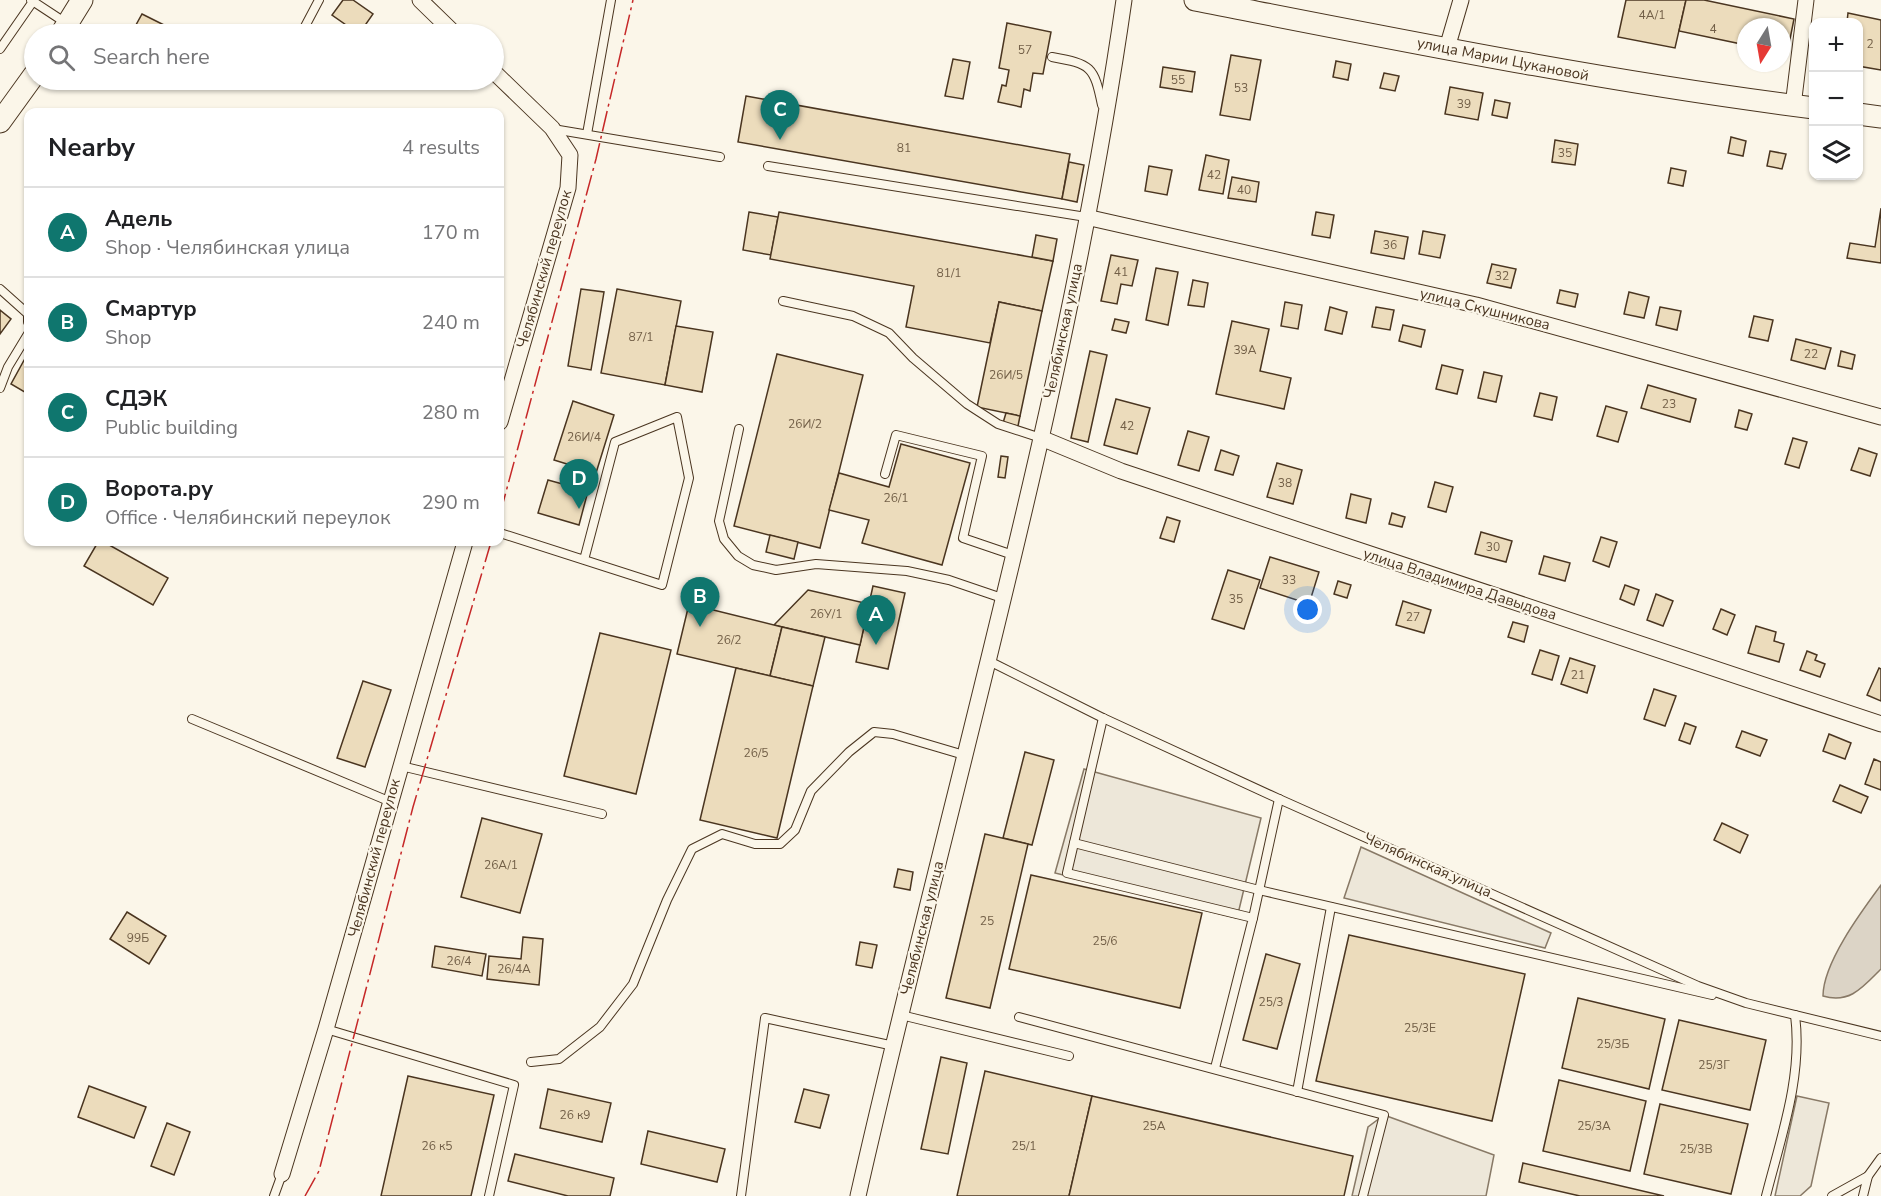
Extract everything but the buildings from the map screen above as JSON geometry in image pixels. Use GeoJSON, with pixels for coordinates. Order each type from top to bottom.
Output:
{"type":"FeatureCollection","features":[{"type":"Feature","properties":{"kind":"street"},"geometry":{"type":"LineString","coordinates":[[67,24],[82,0]]}},
{"type":"Feature","properties":{"kind":"street"},"geometry":{"type":"LineString","coordinates":[[420,0],[445,24]]}},
{"type":"Feature","properties":{"kind":"street","name":"Челябинская улица"},"geometry":{"type":"LineString","coordinates":[[858,1196],[1041,438],[1086,217],[1124,0]]}},
{"type":"Feature","properties":{"kind":"street","name":"улица Марии Цукановой"},"geometry":{"type":"LineString","coordinates":[[1195,0],[1228,3],[1603,78],[1803,107]]}},
{"type":"Feature","properties":{"kind":"street"},"geometry":{"type":"LineString","coordinates":[[1446,48],[1461,0]]}},
{"type":"Feature","properties":{"kind":"street"},"geometry":{"type":"LineString","coordinates":[[1803,107],[1806,0]]}},
{"type":"Feature","properties":{"kind":"street","name":"Челябинский переулок"},"geometry":{"type":"LineString","coordinates":[[504,82],[552,128],[570,155],[568,188],[504,408]]}},
{"type":"Feature","properties":{"kind":"street"},"geometry":{"type":"LineString","coordinates":[[0,122],[24,89]]}},
{"type":"Feature","properties":{"kind":"street"},"geometry":{"type":"LineString","coordinates":[[1863,115],[1881,117]]}},
{"type":"Feature","properties":{"kind":"street","name":"улица Скушникова"},"geometry":{"type":"LineString","coordinates":[[1086,217],[1476,305],[1881,417]]}},
{"type":"Feature","properties":{"kind":"street","name":"улица Владимира Давыдова"},"geometry":{"type":"LineString","coordinates":[[1041,438],[1121,471],[1881,724]]}},
{"type":"Feature","properties":{"kind":"street","name":"Челябинский переулок"},"geometry":{"type":"LineString","coordinates":[[282,1174],[391,802],[399,765],[461,546]]}},
{"type":"Feature","properties":{"kind":"lane"},"geometry":{"type":"LineString","coordinates":[[307,24],[320,0]]}},
{"type":"Feature","properties":{"kind":"lane"},"geometry":{"type":"LineString","coordinates":[[587,134],[611,0]]}},
{"type":"Feature","properties":{"kind":"lane"},"geometry":{"type":"LineString","coordinates":[[0,49],[33,1],[58,24]]}},
{"type":"Feature","properties":{"kind":"lane"},"geometry":{"type":"LineString","coordinates":[[1052,57],[1082,62],[1096,79],[1104,115]]}},
{"type":"Feature","properties":{"kind":"lane"},"geometry":{"type":"LineString","coordinates":[[552,128],[720,157]]}},
{"type":"Feature","properties":{"kind":"lane"},"geometry":{"type":"LineString","coordinates":[[768,166],[1086,217]]}},
{"type":"Feature","properties":{"kind":"lane"},"geometry":{"type":"LineString","coordinates":[[0,289],[24,310]]}},
{"type":"Feature","properties":{"kind":"lane"},"geometry":{"type":"LineString","coordinates":[[783,301],[853,316],[889,333],[913,358],[967,404],[998,424],[1041,438]]}},
{"type":"Feature","properties":{"kind":"lane"},"geometry":{"type":"LineString","coordinates":[[0,388],[8,367],[24,341]]}},
{"type":"Feature","properties":{"kind":"lane"},"geometry":{"type":"LineString","coordinates":[[504,534],[584,560],[662,585],[689,478],[677,417],[615,442],[584,560]]}},
{"type":"Feature","properties":{"kind":"lane"},"geometry":{"type":"LineString","coordinates":[[739,429],[719,521],[723,539],[738,556],[753,565],[776,570],[816,564],[907,571],[949,580],[1002,598]]}},
{"type":"Feature","properties":{"kind":"lane"},"geometry":{"type":"LineString","coordinates":[[885,474],[896,435],[982,456],[963,538],[1013,555]]}},
{"type":"Feature","properties":{"kind":"lane","name":"Челябинская улица"},"geometry":{"type":"LineString","coordinates":[[987,660],[1103,718],[1279,799],[1687,981],[1746,1003],[1881,1036]]}},
{"type":"Feature","properties":{"kind":"lane"},"geometry":{"type":"LineString","coordinates":[[1103,718],[1067,873],[1253,918]]}},
{"type":"Feature","properties":{"kind":"lane"},"geometry":{"type":"LineString","coordinates":[[192,720],[391,802]]}},
{"type":"Feature","properties":{"kind":"lane"},"geometry":{"type":"LineString","coordinates":[[531,1062],[559,1059],[577,1047],[600,1026],[633,984],[692,849],[722,834],[755,844],[780,844],[795,830],[811,791],[849,752],[874,732],[893,734],[964,755]]}},
{"type":"Feature","properties":{"kind":"lane"},"geometry":{"type":"LineString","coordinates":[[399,765],[602,814]]}},
{"type":"Feature","properties":{"kind":"lane"},"geometry":{"type":"LineString","coordinates":[[1215,1068],[1253,918],[1279,799]]}},
{"type":"Feature","properties":{"kind":"lane"},"geometry":{"type":"LineString","coordinates":[[1074,843],[1259,890],[1746,1003]]}},
{"type":"Feature","properties":{"kind":"lane"},"geometry":{"type":"LineString","coordinates":[[1297,1092],[1331,907]]}},
{"type":"Feature","properties":{"kind":"lane"},"geometry":{"type":"LineString","coordinates":[[902,1015],[1069,1056]]}},
{"type":"Feature","properties":{"kind":"lane"},"geometry":{"type":"LineString","coordinates":[[1766,1196],[1797,1059],[1795,1015]]}},
{"type":"Feature","properties":{"kind":"lane"},"geometry":{"type":"LineString","coordinates":[[1019,1017],[1384,1115],[1363,1196]]}},
{"type":"Feature","properties":{"kind":"lane"},"geometry":{"type":"LineString","coordinates":[[741,1196],[765,1018],[894,1046]]}},
{"type":"Feature","properties":{"kind":"lane"},"geometry":{"type":"LineString","coordinates":[[326,1029],[514,1085],[489,1196]]}},
{"type":"Feature","properties":{"kind":"lane"},"geometry":{"type":"LineString","coordinates":[[1863,1196],[1868,1176],[1881,1158]]}},
{"type":"Feature","properties":{"kind":"lane"},"geometry":{"type":"LineString","coordinates":[[274,1196],[282,1174]]}},
{"type":"Feature","properties":{"kind":"lane"},"geometry":{"type":"LineString","coordinates":[[1832,1196],[1868,1176]]}},
{"type":"Feature","properties":{"kind":"shaded area"},"geometry":{"type":"Polygon","coordinates":[[[1084,769],[1261,818],[1237,918],[1055,873],[1084,769]]]}},
{"type":"Feature","properties":{"kind":"shaded area"},"geometry":{"type":"Polygon","coordinates":[[[1361,847],[1551,933],[1545,948],[1344,898],[1361,847]]]}},
{"type":"Feature","properties":{"kind":"shaded area"},"geometry":{"type":"Polygon","coordinates":[[[1881,885],[1881,969],[1862,988],[1848,996],[1833,998],[1823,996],[1829,969],[1836,953],[1881,885]]]}},
{"type":"Feature","properties":{"kind":"shaded area"},"geometry":{"type":"Polygon","coordinates":[[[1797,1096],[1829,1103],[1811,1186],[1800,1196],[1775,1196],[1797,1096]]]}},
{"type":"Feature","properties":{"kind":"shaded area"},"geometry":{"type":"Polygon","coordinates":[[[1384,1115],[1494,1155],[1486,1196],[1352,1196],[1368,1127],[1384,1115]]]}},
{"type":"Feature","properties":{"kind":"power"},"geometry":{"type":"LineString","coordinates":[[504,499],[596,159],[633,0]]}},
{"type":"Feature","properties":{"kind":"power"},"geometry":{"type":"LineString","coordinates":[[305,1196],[319,1171],[413,807],[490,546]]}},
{"type":"Feature","properties":{"kind":"place","name":"СДЭК"},"geometry":{"type":"Point","coordinates":[780,140]}},
{"type":"Feature","properties":{"kind":"place","name":"Ворота.ру"},"geometry":{"type":"Point","coordinates":[579,509]}},
{"type":"Feature","properties":{"kind":"place","name":"Смартур"},"geometry":{"type":"Point","coordinates":[700,627]}},
{"type":"Feature","properties":{"kind":"place","name":"Адель"},"geometry":{"type":"Point","coordinates":[876,645]}}]}
